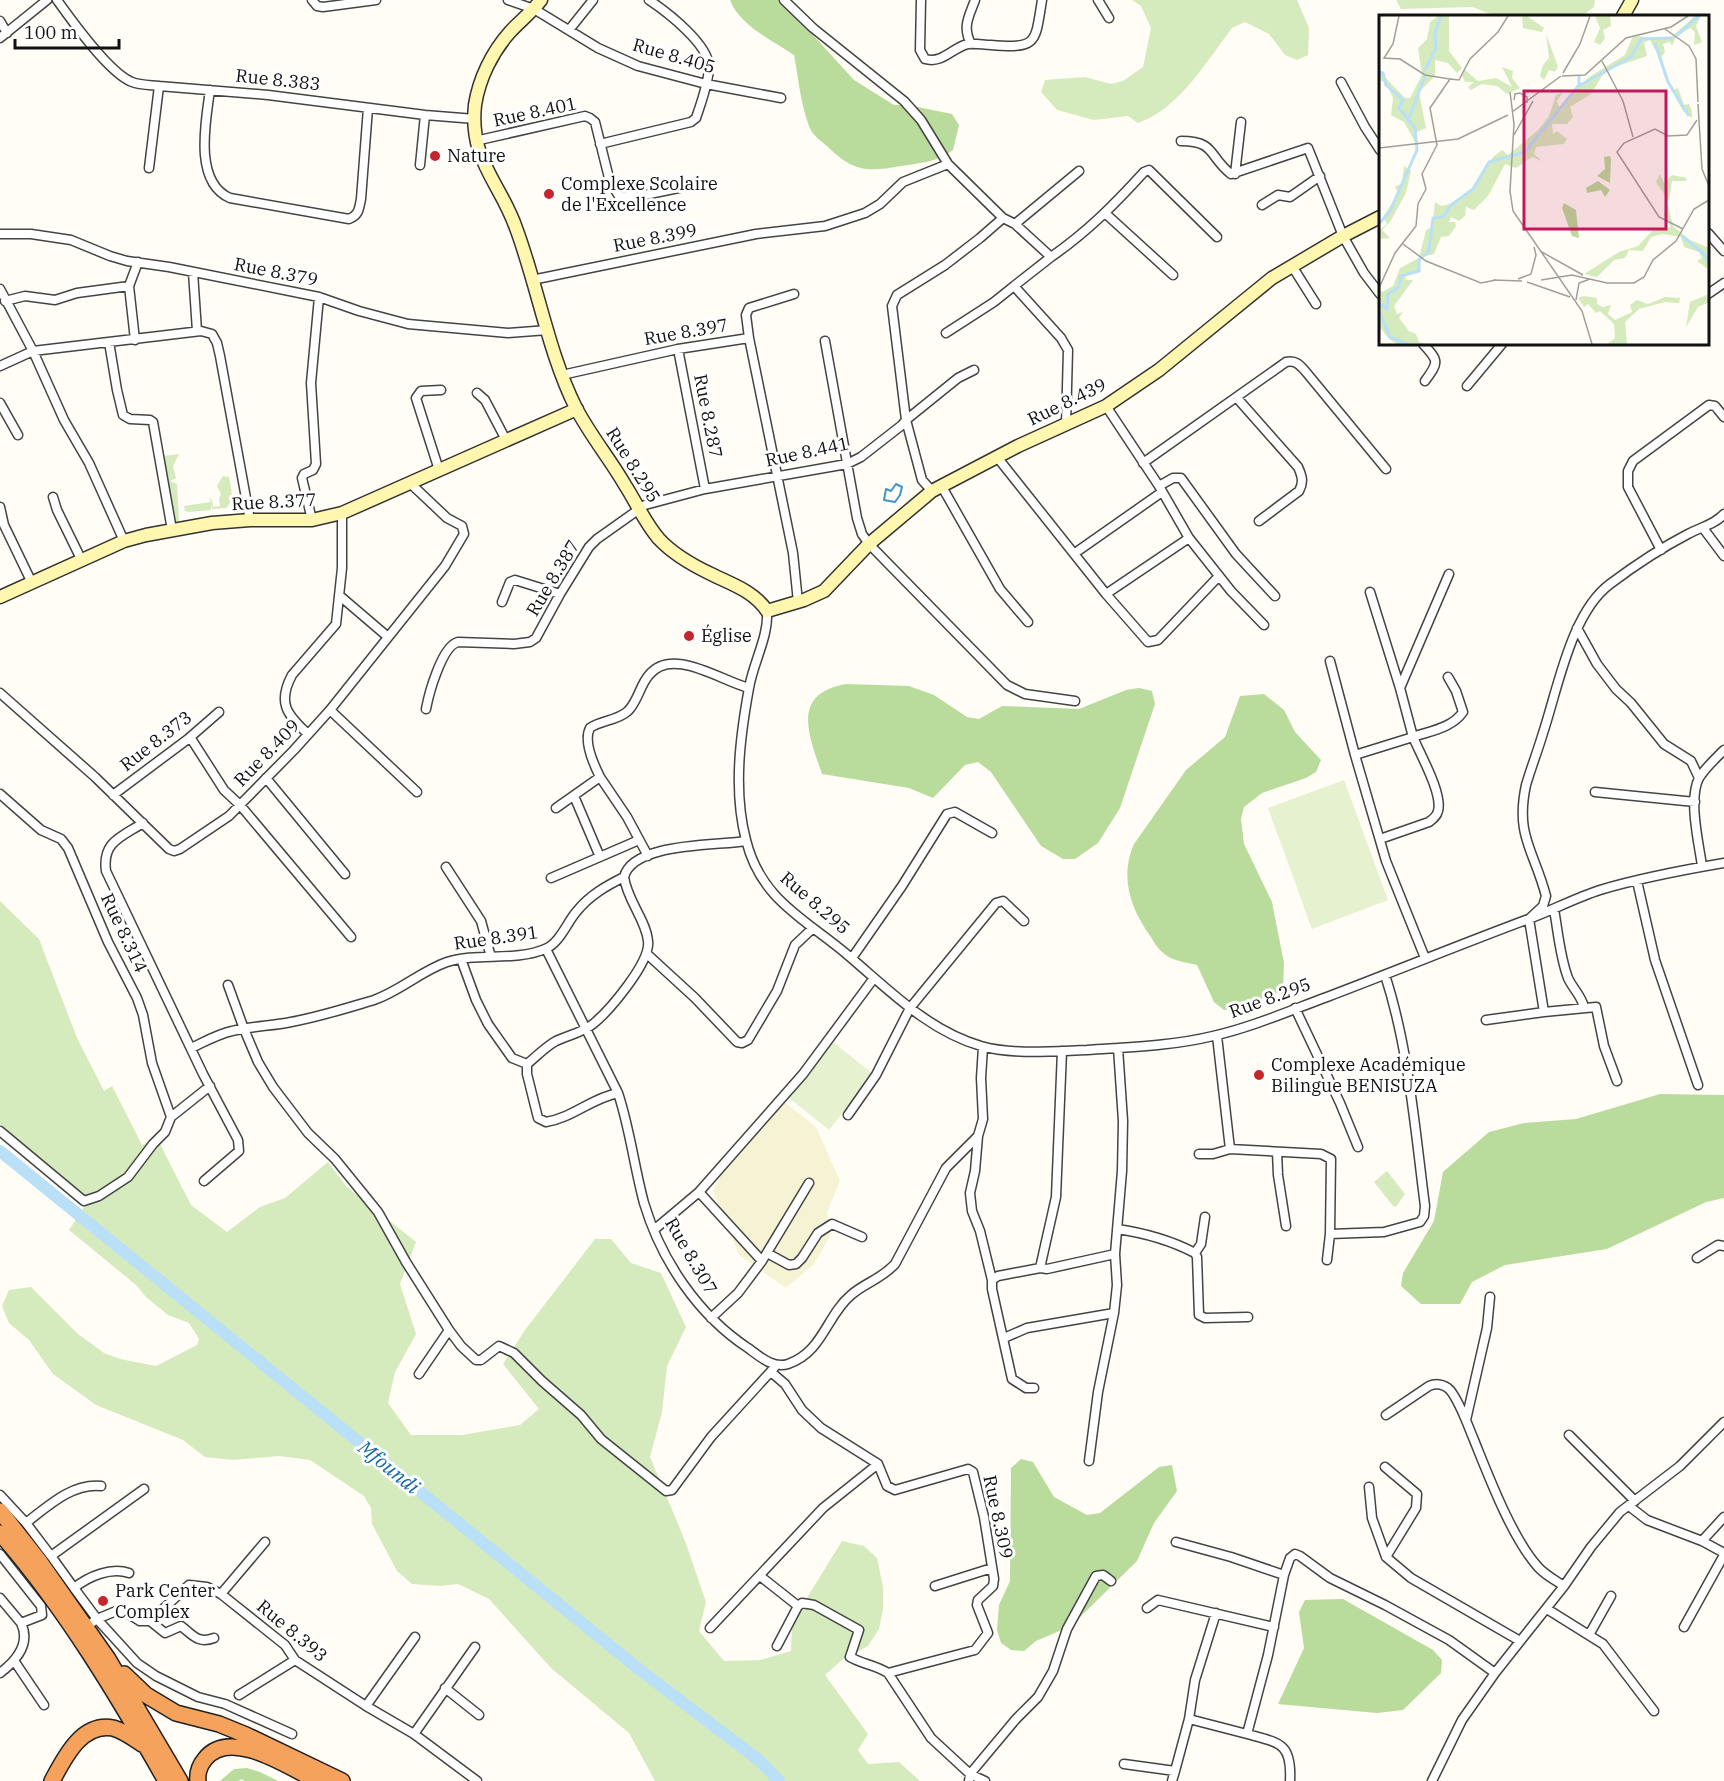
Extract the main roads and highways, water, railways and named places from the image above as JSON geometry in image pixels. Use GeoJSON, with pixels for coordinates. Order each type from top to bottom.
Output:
{"type":"FeatureCollection","features":[{"type":"Feature","properties":{"kind":"highway"},"geometry":{"type":"LineString","coordinates":[[0,1511],[92,1623],[108,1659],[180,1781]]}},
{"type":"Feature","properties":{"kind":"highway"},"geometry":{"type":"LineString","coordinates":[[0,1533],[53,1600],[166,1781]]}},
{"type":"Feature","properties":{"kind":"highway"},"geometry":{"type":"LineString","coordinates":[[108,1659],[146,1695],[176,1713],[219,1724],[246,1735],[342,1781]]}},
{"type":"Feature","properties":{"kind":"highway"},"geometry":{"type":"LineString","coordinates":[[52,1781],[67,1754],[79,1739],[95,1730],[111,1728],[125,1733],[146,1746]]}},
{"type":"Feature","properties":{"kind":"highway"},"geometry":{"type":"LineString","coordinates":[[198,1781],[201,1763],[209,1754],[218,1748],[230,1746],[241,1747],[266,1756],[317,1781]]}},
{"type":"Feature","properties":{"kind":"waterway"},"geometry":{"type":"LineString","coordinates":[[896,484],[902,487],[895,502],[884,500],[886,489],[891,491],[896,484]]}},
{"type":"Feature","properties":{"kind":"waterway","name":"Mfoundi"},"geometry":{"type":"LineString","coordinates":[[0,1151],[640,1670],[760,1761],[779,1781]]}},
{"type":"Feature","properties":{"kind":"place","name":"Nature"},"geometry":{"type":"Point","coordinates":[435,156]}},
{"type":"Feature","properties":{"kind":"place","name":"Complexe Scolaire de l'Excellence"},"geometry":{"type":"Point","coordinates":[549,194]}},
{"type":"Feature","properties":{"kind":"place","name":"Église"},"geometry":{"type":"Point","coordinates":[689,636]}},
{"type":"Feature","properties":{"kind":"place","name":"Complexe Académique Bilingue BENISUZA"},"geometry":{"type":"Point","coordinates":[1259,1075]}},
{"type":"Feature","properties":{"kind":"place","name":"Park Center Complex"},"geometry":{"type":"Point","coordinates":[103,1601]}}]}
